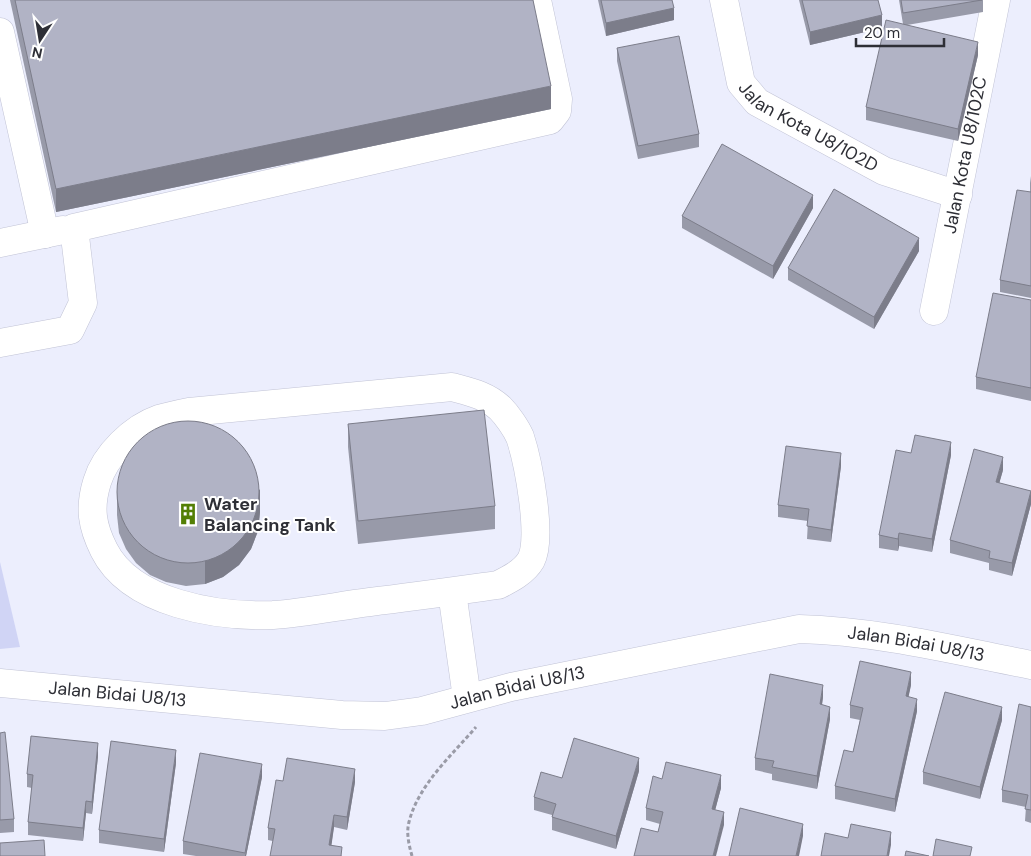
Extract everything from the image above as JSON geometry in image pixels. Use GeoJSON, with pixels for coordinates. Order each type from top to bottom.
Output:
{"type":"FeatureCollection","features":[{"type":"Feature","properties":{"kind":"street"},"geometry":{"type":"LineString","coordinates":[[0,243],[74,228],[550,120],[557,111],[558,99],[537,0]]}},
{"type":"Feature","properties":{"kind":"street","name":"Jalan Kota U8/102D"},"geometry":{"type":"LineString","coordinates":[[724,0],[741,84],[757,102],[884,170],[958,195]]}},
{"type":"Feature","properties":{"kind":"street","name":"Jalan Kota U8/102C"},"geometry":{"type":"LineString","coordinates":[[934,311],[996,0]]}},
{"type":"Feature","properties":{"kind":"street"},"geometry":{"type":"LineString","coordinates":[[0,32],[45,234]]}},
{"type":"Feature","properties":{"kind":"street"},"geometry":{"type":"LineString","coordinates":[[0,343],[70,330],[83,302],[74,228]]}},
{"type":"Feature","properties":{"kind":"street"},"geometry":{"type":"LineString","coordinates":[[452,388],[479,394],[501,409],[519,434],[529,469],[536,541],[531,560],[515,576],[498,585],[452,592],[272,615],[218,611],[181,605],[125,579],[119,572],[108,557],[94,529],[92,498],[99,475],[114,452],[134,432],[158,420],[189,412],[452,388]]}},
{"type":"Feature","properties":{"kind":"street"},"geometry":{"type":"LineString","coordinates":[[452,592],[467,698]]}},
{"type":"Feature","properties":{"kind":"street","name":"Jalan Bidai U8/13"},"geometry":{"type":"LineString","coordinates":[[0,683],[342,715],[385,716],[422,711],[511,687],[799,629],[832,630],[888,637],[1031,665]]}},
{"type":"Feature","properties":{"kind":"path"},"geometry":{"type":"LineString","coordinates":[[412,856],[408,840],[409,821],[419,797],[480,722]]}},
{"type":"Feature","properties":{"kind":"shaded area"},"geometry":{"type":"Polygon","coordinates":[[[0,562],[20,647],[0,649],[0,562]]]}},
{"type":"Feature","properties":{"kind":"building"},"geometry":{"type":"Polygon","coordinates":[[[15,0],[533,0],[551,86],[56,189],[15,0]]]}},
{"type":"Feature","properties":{"kind":"building"},"geometry":{"type":"Polygon","coordinates":[[[601,0],[672,0],[674,8],[606,23],[601,0]]]}},
{"type":"Feature","properties":{"kind":"building"},"geometry":{"type":"Polygon","coordinates":[[[802,0],[878,0],[882,15],[810,32],[802,0]]]}},
{"type":"Feature","properties":{"kind":"building"},"geometry":{"type":"Polygon","coordinates":[[[901,0],[982,0],[903,13],[901,0]]]}},
{"type":"Feature","properties":{"kind":"building"},"geometry":{"type":"Polygon","coordinates":[[[886,20],[978,42],[958,129],[866,107],[886,20]]]}},
{"type":"Feature","properties":{"kind":"building"},"geometry":{"type":"Polygon","coordinates":[[[679,36],[699,134],[638,146],[617,48],[679,36]]]}},
{"type":"Feature","properties":{"kind":"building"},"geometry":{"type":"Polygon","coordinates":[[[722,144],[813,195],[773,266],[682,216],[722,144]]]}},
{"type":"Feature","properties":{"kind":"building"},"geometry":{"type":"Polygon","coordinates":[[[834,189],[919,238],[874,317],[788,268],[834,189]]]}},
{"type":"Feature","properties":{"kind":"building"},"geometry":{"type":"Polygon","coordinates":[[[1017,190],[1031,192],[1031,286],[1000,280],[1017,190]]]}},
{"type":"Feature","properties":{"kind":"building"},"geometry":{"type":"Polygon","coordinates":[[[993,293],[1031,300],[1031,388],[976,377],[993,293]]]}},
{"type":"Feature","properties":{"kind":"building"},"geometry":{"type":"Polygon","coordinates":[[[484,410],[495,506],[358,521],[348,424],[484,410]]]}},
{"type":"Feature","properties":{"kind":"building","name":"Water Balancing Tank"},"geometry":{"type":"Polygon","coordinates":[[[188,421],[202,422],[215,426],[238,442],[254,465],[258,478],[258,506],[254,519],[238,542],[215,558],[202,562],[188,563],[174,562],[161,558],[138,542],[122,519],[118,506],[117,492],[118,478],[122,465],[138,442],[161,426],[174,422],[188,421]]]}},
{"type":"Feature","properties":{"kind":"building"},"geometry":{"type":"Polygon","coordinates":[[[915,435],[951,442],[932,539],[899,533],[898,539],[879,535],[896,450],[911,453],[915,435]]]}},
{"type":"Feature","properties":{"kind":"building"},"geometry":{"type":"Polygon","coordinates":[[[786,446],[841,453],[831,530],[807,526],[809,509],[778,505],[786,446]]]}},
{"type":"Feature","properties":{"kind":"building"},"geometry":{"type":"Polygon","coordinates":[[[974,449],[1003,457],[996,482],[1031,491],[1012,563],[989,558],[990,551],[950,540],[974,449]]]}},
{"type":"Feature","properties":{"kind":"building"},"geometry":{"type":"Polygon","coordinates":[[[860,661],[911,672],[906,696],[917,699],[895,799],[835,786],[844,750],[853,752],[863,708],[850,705],[860,661]]]}},
{"type":"Feature","properties":{"kind":"building"},"geometry":{"type":"Polygon","coordinates":[[[770,674],[823,685],[820,704],[830,707],[817,776],[772,767],[774,761],[755,758],[770,674]]]}},
{"type":"Feature","properties":{"kind":"building"},"geometry":{"type":"Polygon","coordinates":[[[945,692],[1002,707],[980,787],[923,772],[945,692]]]}},
{"type":"Feature","properties":{"kind":"building"},"geometry":{"type":"Polygon","coordinates":[[[1019,704],[1031,707],[1031,810],[1025,809],[1028,795],[1002,790],[1019,704]]]}},
{"type":"Feature","properties":{"kind":"building"},"geometry":{"type":"Polygon","coordinates":[[[5,732],[14,819],[0,820],[0,733],[5,732]]]}},
{"type":"Feature","properties":{"kind":"building"},"geometry":{"type":"Polygon","coordinates":[[[31,736],[98,743],[92,802],[86,801],[83,828],[28,822],[33,775],[27,774],[31,736]]]}},
{"type":"Feature","properties":{"kind":"building"},"geometry":{"type":"Polygon","coordinates":[[[574,738],[639,758],[616,836],[552,817],[556,804],[534,797],[541,772],[562,778],[574,738]]]}},
{"type":"Feature","properties":{"kind":"building"},"geometry":{"type":"Polygon","coordinates":[[[111,741],[176,750],[164,839],[99,830],[111,741]]]}},
{"type":"Feature","properties":{"kind":"building"},"geometry":{"type":"Polygon","coordinates":[[[200,753],[262,764],[245,853],[183,841],[200,753]]]}},
{"type":"Feature","properties":{"kind":"building"},"geometry":{"type":"Polygon","coordinates":[[[287,758],[355,769],[347,817],[334,815],[329,845],[342,847],[341,856],[270,856],[275,829],[268,828],[276,780],[283,781],[287,758]]]}},
{"type":"Feature","properties":{"kind":"building"},"geometry":{"type":"Polygon","coordinates":[[[666,762],[721,775],[712,809],[724,812],[713,856],[634,856],[641,828],[658,832],[663,812],[646,808],[653,776],[662,779],[666,762]]]}},
{"type":"Feature","properties":{"kind":"building"},"geometry":{"type":"Polygon","coordinates":[[[740,808],[803,824],[796,856],[729,856],[740,808]]]}},
{"type":"Feature","properties":{"kind":"building"},"geometry":{"type":"Polygon","coordinates":[[[851,824],[891,832],[887,856],[821,856],[825,833],[848,838],[851,824]]]}},
{"type":"Feature","properties":{"kind":"building"},"geometry":{"type":"Polygon","coordinates":[[[936,839],[972,847],[970,856],[933,856],[936,839]]]}},
{"type":"Feature","properties":{"kind":"building"},"geometry":{"type":"Polygon","coordinates":[[[44,840],[45,856],[0,856],[0,843],[44,840]]]}},
{"type":"Feature","properties":{"kind":"building"},"geometry":{"type":"Polygon","coordinates":[[[906,851],[929,856],[905,856],[906,851]]]}},
{"type":"Feature","properties":{"kind":"place","name":"Water Balancing Tank"},"geometry":{"type":"Point","coordinates":[188,514]}}]}
